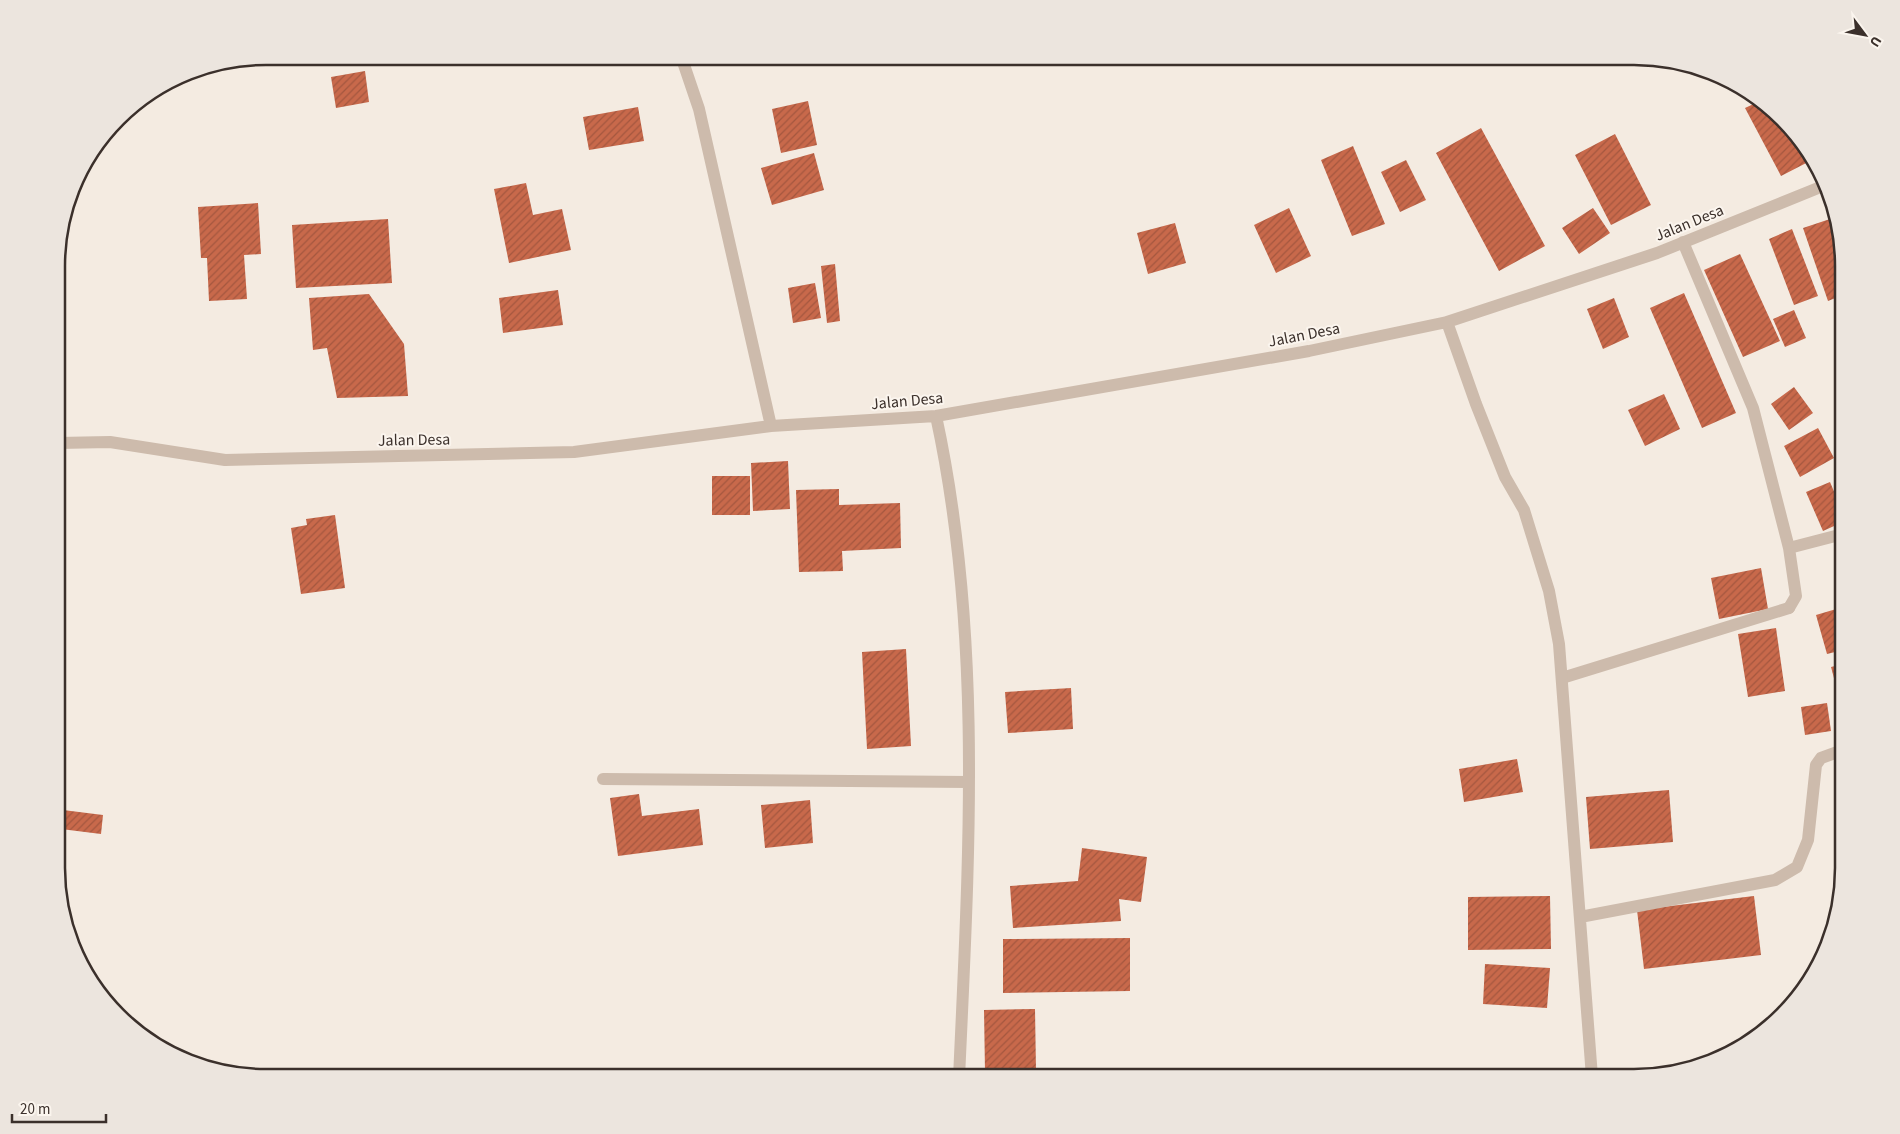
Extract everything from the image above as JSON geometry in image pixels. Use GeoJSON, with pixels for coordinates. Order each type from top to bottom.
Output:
{"type":"FeatureCollection","features":[{"type":"Feature","properties":{"kind":"street"},"geometry":{"type":"LineString","coordinates":[[684,65],[699,109],[771,426]]}},
{"type":"Feature","properties":{"kind":"street","name":"Jalan Desa"},"geometry":{"type":"LineString","coordinates":[[65,443],[110,442],[225,460],[554,453],[771,426],[936,416],[1309,351],[1447,322],[1657,253],[1819,188]]}},
{"type":"Feature","properties":{"kind":"street"},"geometry":{"type":"LineString","coordinates":[[1562,678],[1789,608],[1796,596],[1789,548],[1754,408],[1683,242]]}},
{"type":"Feature","properties":{"kind":"street"},"geometry":{"type":"LineString","coordinates":[[1447,322],[1505,477],[1524,510],[1536,545],[1559,644],[1591,1069]]}},
{"type":"Feature","properties":{"kind":"street"},"geometry":{"type":"LineString","coordinates":[[936,416],[950,480],[960,572],[969,719],[969,853],[959,1069]]}},
{"type":"Feature","properties":{"kind":"street"},"geometry":{"type":"LineString","coordinates":[[1789,548],[1835,536]]}},
{"type":"Feature","properties":{"kind":"street"},"geometry":{"type":"LineString","coordinates":[[1580,917],[1775,880],[1797,867],[1808,840],[1816,765],[1821,758],[1835,753]]}},
{"type":"Feature","properties":{"kind":"street"},"geometry":{"type":"LineString","coordinates":[[604,779],[968,782]]}},
{"type":"Feature","properties":{"kind":"building"},"geometry":{"type":"Polygon","coordinates":[[[365,71],[369,102],[336,108],[331,77],[365,71]]]}},
{"type":"Feature","properties":{"kind":"building"},"geometry":{"type":"Polygon","coordinates":[[[808,101],[817,145],[781,153],[772,109],[808,101]]]}},
{"type":"Feature","properties":{"kind":"building"},"geometry":{"type":"Polygon","coordinates":[[[1753,104],[1767,115],[1785,133],[1807,163],[1781,176],[1745,108],[1753,104]]]}},
{"type":"Feature","properties":{"kind":"building"},"geometry":{"type":"Polygon","coordinates":[[[638,107],[644,141],[589,150],[583,117],[638,107]]]}},
{"type":"Feature","properties":{"kind":"building"},"geometry":{"type":"Polygon","coordinates":[[[1481,128],[1545,246],[1499,271],[1436,153],[1481,128]]]}},
{"type":"Feature","properties":{"kind":"building"},"geometry":{"type":"Polygon","coordinates":[[[1615,134],[1651,205],[1611,225],[1575,155],[1615,134]]]}},
{"type":"Feature","properties":{"kind":"building"},"geometry":{"type":"Polygon","coordinates":[[[1353,146],[1385,224],[1352,236],[1321,160],[1353,146]]]}},
{"type":"Feature","properties":{"kind":"building"},"geometry":{"type":"Polygon","coordinates":[[[814,153],[824,190],[772,205],[761,168],[814,153]]]}},
{"type":"Feature","properties":{"kind":"building"},"geometry":{"type":"Polygon","coordinates":[[[1406,160],[1426,200],[1400,212],[1381,172],[1406,160]]]}},
{"type":"Feature","properties":{"kind":"building"},"geometry":{"type":"Polygon","coordinates":[[[526,183],[533,215],[562,209],[571,250],[509,263],[494,189],[526,183]]]}},
{"type":"Feature","properties":{"kind":"building"},"geometry":{"type":"Polygon","coordinates":[[[258,203],[261,254],[244,255],[247,299],[209,301],[207,258],[201,258],[198,207],[258,203]]]}},
{"type":"Feature","properties":{"kind":"building"},"geometry":{"type":"Polygon","coordinates":[[[1289,208],[1311,256],[1276,273],[1254,225],[1289,208]]]}},
{"type":"Feature","properties":{"kind":"building"},"geometry":{"type":"Polygon","coordinates":[[[1593,208],[1610,233],[1579,254],[1562,228],[1593,208]]]}},
{"type":"Feature","properties":{"kind":"building"},"geometry":{"type":"Polygon","coordinates":[[[388,219],[392,283],[296,288],[292,225],[388,219]]]}},
{"type":"Feature","properties":{"kind":"building"},"geometry":{"type":"Polygon","coordinates":[[[1829,219],[1835,253],[1835,298],[1828,301],[1803,228],[1829,219]]]}},
{"type":"Feature","properties":{"kind":"building"},"geometry":{"type":"Polygon","coordinates":[[[1175,223],[1186,263],[1148,274],[1137,233],[1175,223]]]}},
{"type":"Feature","properties":{"kind":"building"},"geometry":{"type":"Polygon","coordinates":[[[1792,229],[1818,296],[1794,305],[1769,239],[1792,229]]]}},
{"type":"Feature","properties":{"kind":"building"},"geometry":{"type":"Polygon","coordinates":[[[1740,254],[1780,341],[1743,357],[1704,270],[1740,254]]]}},
{"type":"Feature","properties":{"kind":"building"},"geometry":{"type":"Polygon","coordinates":[[[835,264],[840,321],[827,323],[821,266],[835,264]]]}},
{"type":"Feature","properties":{"kind":"building"},"geometry":{"type":"Polygon","coordinates":[[[815,283],[821,318],[793,323],[788,288],[815,283]]]}},
{"type":"Feature","properties":{"kind":"building"},"geometry":{"type":"Polygon","coordinates":[[[558,290],[563,325],[503,333],[499,298],[558,290]]]}},
{"type":"Feature","properties":{"kind":"building"},"geometry":{"type":"Polygon","coordinates":[[[1684,293],[1736,413],[1702,428],[1650,308],[1684,293]]]}},
{"type":"Feature","properties":{"kind":"building"},"geometry":{"type":"Polygon","coordinates":[[[369,294],[404,344],[408,396],[337,398],[327,348],[313,350],[309,298],[369,294]]]}},
{"type":"Feature","properties":{"kind":"building"},"geometry":{"type":"Polygon","coordinates":[[[1614,298],[1629,337],[1603,349],[1587,309],[1614,298]]]}},
{"type":"Feature","properties":{"kind":"building"},"geometry":{"type":"Polygon","coordinates":[[[1794,310],[1806,338],[1785,347],[1773,319],[1794,310]]]}},
{"type":"Feature","properties":{"kind":"building"},"geometry":{"type":"Polygon","coordinates":[[[1794,387],[1813,413],[1789,430],[1771,404],[1794,387]]]}},
{"type":"Feature","properties":{"kind":"building"},"geometry":{"type":"Polygon","coordinates":[[[1664,394],[1680,429],[1645,446],[1628,410],[1664,394]]]}},
{"type":"Feature","properties":{"kind":"building"},"geometry":{"type":"Polygon","coordinates":[[[1818,428],[1834,458],[1800,477],[1784,446],[1818,428]]]}},
{"type":"Feature","properties":{"kind":"building"},"geometry":{"type":"Polygon","coordinates":[[[788,461],[790,509],[753,511],[751,463],[788,461]]]}},
{"type":"Feature","properties":{"kind":"building"},"geometry":{"type":"Polygon","coordinates":[[[712,476],[750,476],[750,515],[712,515],[712,476]]]}},
{"type":"Feature","properties":{"kind":"building"},"geometry":{"type":"Polygon","coordinates":[[[1830,482],[1835,494],[1835,526],[1823,531],[1806,492],[1830,482]]]}},
{"type":"Feature","properties":{"kind":"building"},"geometry":{"type":"Polygon","coordinates":[[[839,489],[839,505],[900,503],[901,548],[842,551],[843,571],[799,572],[796,490],[839,489]]]}},
{"type":"Feature","properties":{"kind":"building"},"geometry":{"type":"Polygon","coordinates":[[[335,515],[345,588],[301,594],[291,528],[307,525],[306,519],[335,515]]]}},
{"type":"Feature","properties":{"kind":"building"},"geometry":{"type":"Polygon","coordinates":[[[1761,568],[1768,609],[1719,619],[1711,578],[1761,568]]]}},
{"type":"Feature","properties":{"kind":"building"},"geometry":{"type":"Polygon","coordinates":[[[1835,609],[1835,652],[1827,654],[1816,615],[1835,609]]]}},
{"type":"Feature","properties":{"kind":"building"},"geometry":{"type":"Polygon","coordinates":[[[1776,628],[1785,691],[1748,697],[1738,634],[1776,628]]]}},
{"type":"Feature","properties":{"kind":"building"},"geometry":{"type":"Polygon","coordinates":[[[906,649],[911,746],[867,749],[862,652],[906,649]]]}},
{"type":"Feature","properties":{"kind":"building"},"geometry":{"type":"Polygon","coordinates":[[[1835,666],[1835,682],[1831,667],[1835,666]]]}},
{"type":"Feature","properties":{"kind":"building"},"geometry":{"type":"Polygon","coordinates":[[[1071,688],[1073,729],[1008,733],[1005,692],[1071,688]]]}},
{"type":"Feature","properties":{"kind":"building"},"geometry":{"type":"Polygon","coordinates":[[[1827,703],[1831,731],[1805,735],[1801,707],[1827,703]]]}},
{"type":"Feature","properties":{"kind":"building"},"geometry":{"type":"Polygon","coordinates":[[[1517,759],[1523,792],[1464,802],[1459,769],[1517,759]]]}},
{"type":"Feature","properties":{"kind":"building"},"geometry":{"type":"Polygon","coordinates":[[[1669,790],[1673,842],[1590,849],[1586,797],[1669,790]]]}},
{"type":"Feature","properties":{"kind":"building"},"geometry":{"type":"Polygon","coordinates":[[[639,794],[642,816],[699,809],[703,845],[618,856],[610,798],[639,794]]]}},
{"type":"Feature","properties":{"kind":"building"},"geometry":{"type":"Polygon","coordinates":[[[810,800],[813,843],[765,848],[761,805],[810,800]]]}},
{"type":"Feature","properties":{"kind":"building"},"geometry":{"type":"Polygon","coordinates":[[[65,810],[103,815],[101,834],[65,830],[65,810]]]}},
{"type":"Feature","properties":{"kind":"building"},"geometry":{"type":"Polygon","coordinates":[[[1082,848],[1147,857],[1141,902],[1119,899],[1121,921],[1013,928],[1010,886],[1078,881],[1082,848]]]}},
{"type":"Feature","properties":{"kind":"building"},"geometry":{"type":"Polygon","coordinates":[[[1550,896],[1551,949],[1468,950],[1468,897],[1550,896]]]}},
{"type":"Feature","properties":{"kind":"building"},"geometry":{"type":"Polygon","coordinates":[[[1754,896],[1761,955],[1644,969],[1637,910],[1754,896]]]}},
{"type":"Feature","properties":{"kind":"building"},"geometry":{"type":"Polygon","coordinates":[[[1130,938],[1130,991],[1003,993],[1003,939],[1130,938]]]}},
{"type":"Feature","properties":{"kind":"building"},"geometry":{"type":"Polygon","coordinates":[[[1485,964],[1550,968],[1547,1008],[1483,1004],[1485,964]]]}},
{"type":"Feature","properties":{"kind":"building"},"geometry":{"type":"Polygon","coordinates":[[[1035,1009],[1036,1069],[985,1069],[984,1010],[1035,1009]]]}}]}
